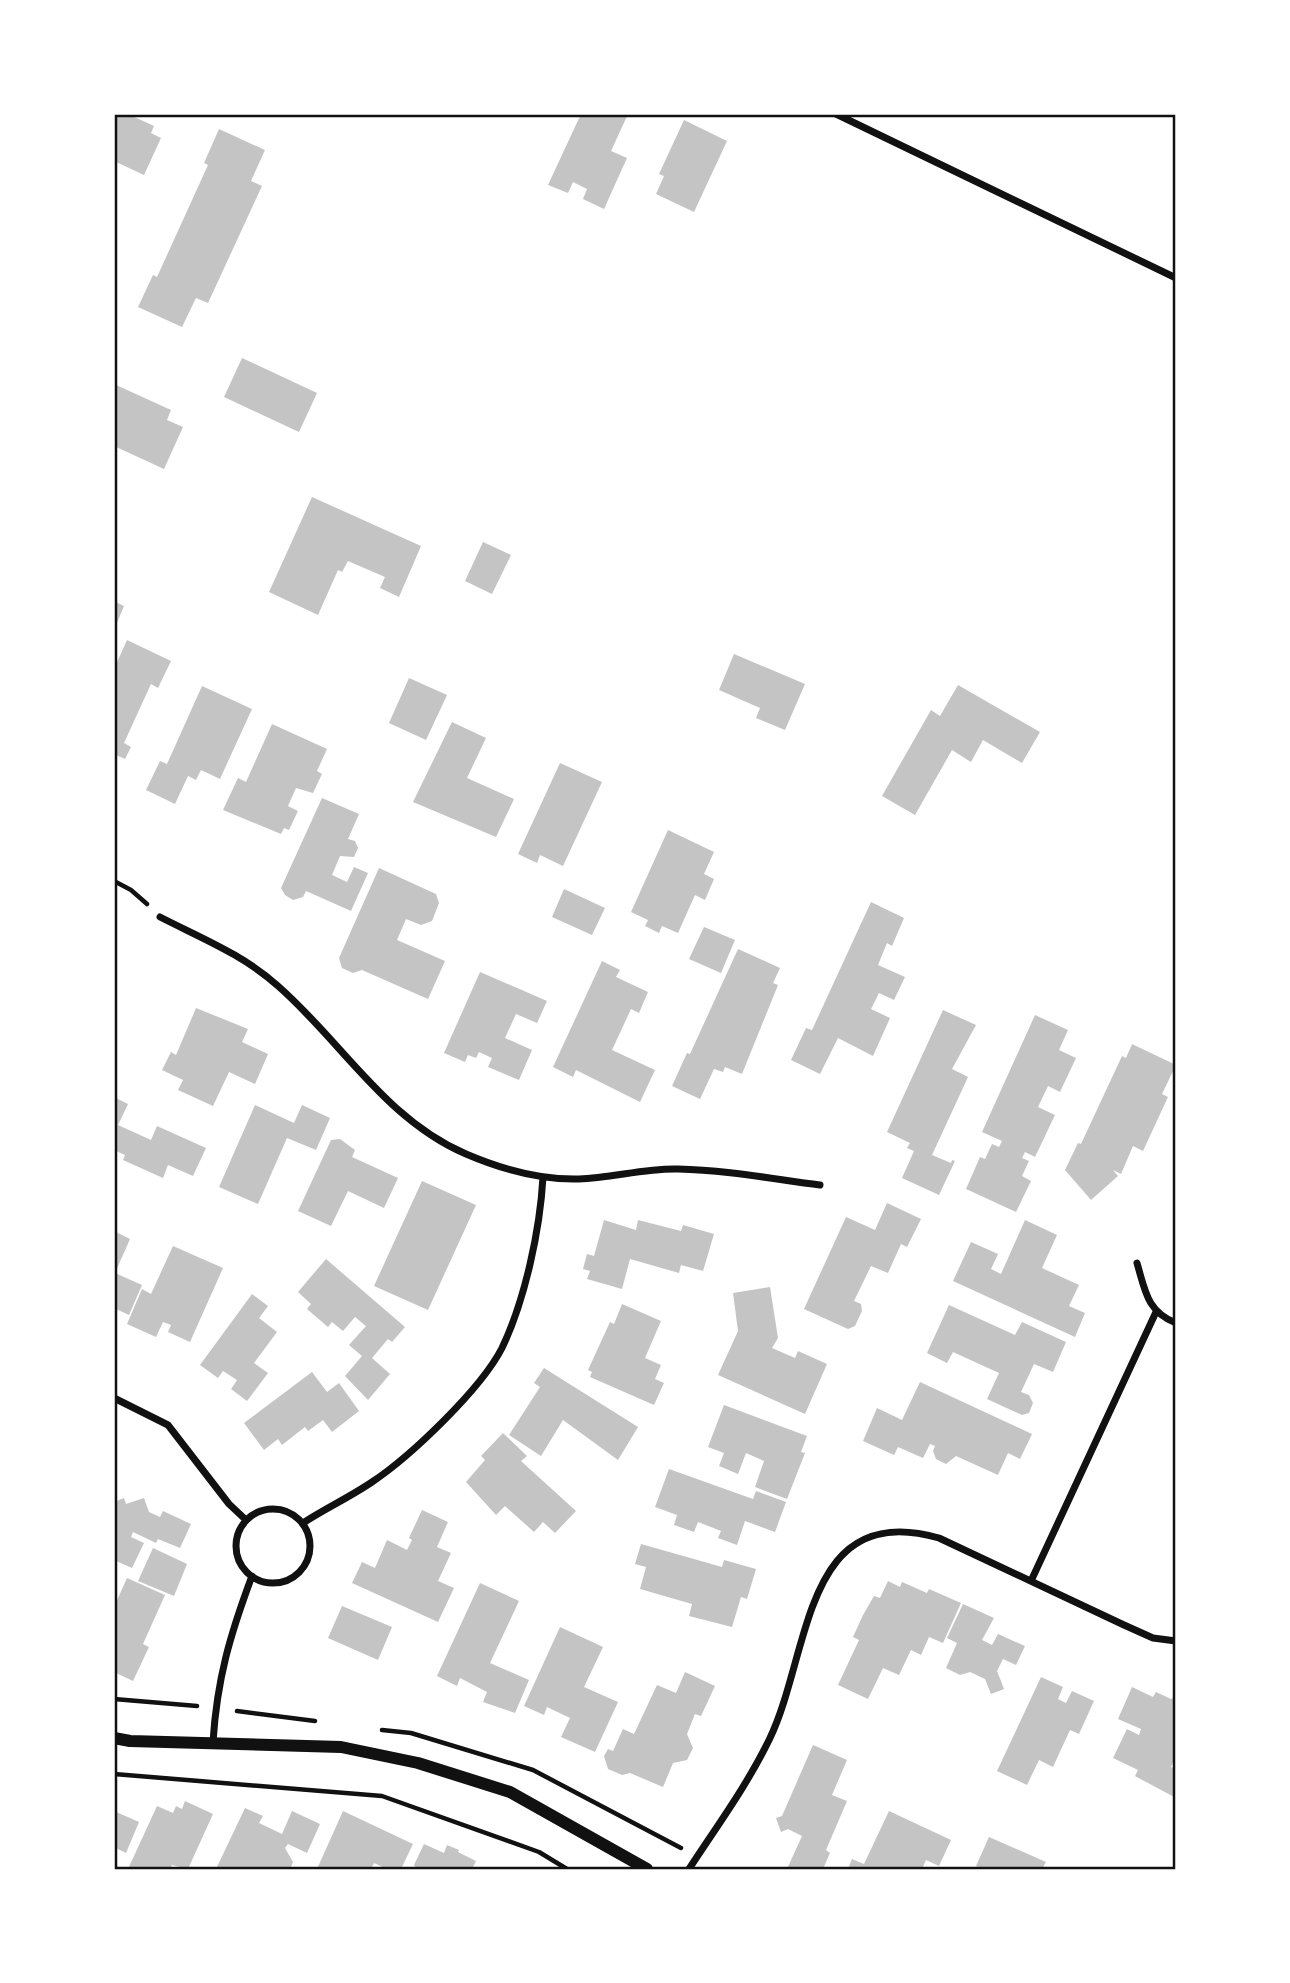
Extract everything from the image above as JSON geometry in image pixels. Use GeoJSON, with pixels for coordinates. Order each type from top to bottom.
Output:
{"type":"FeatureCollection","features":[{"type":"Feature","properties":{"kind":"street"},"geometry":{"type":"LineString","coordinates":[[836,114],[1176,278]]}},
{"type":"Feature","properties":{"kind":"street"},"geometry":{"type":"LineString","coordinates":[[160,917],[254,965],[281,988],[400,1114],[430,1136],[496,1165],[543,1177],[579,1179],[675,1169],[820,1185]]}},
{"type":"Feature","properties":{"kind":"street"},"geometry":{"type":"LineString","coordinates":[[303,1523],[372,1482],[407,1454],[470,1391],[500,1350],[514,1320],[540,1216],[543,1177]]}},
{"type":"Feature","properties":{"kind":"street"},"geometry":{"type":"LineString","coordinates":[[1137,1262],[1150,1307],[1176,1323]]}},
{"type":"Feature","properties":{"kind":"street"},"geometry":{"type":"LineString","coordinates":[[1031,1581],[1156,1312]]}},
{"type":"Feature","properties":{"kind":"street"},"geometry":{"type":"LineString","coordinates":[[114,1398],[168,1425],[229,1504],[246,1520]]}},
{"type":"Feature","properties":{"kind":"street"},"geometry":{"type":"LineString","coordinates":[[271,1508],[288,1511],[303,1523],[309,1538],[310,1555],[295,1575],[274,1582],[252,1576],[237,1554],[237,1536],[246,1520],[257,1512],[271,1508]]}},
{"type":"Feature","properties":{"kind":"street"},"geometry":{"type":"LineString","coordinates":[[689,1869],[770,1738],[783,1707],[825,1577],[844,1550],[865,1536],[890,1530],[916,1531],[939,1538],[1153,1638],[1176,1641]]}},
{"type":"Feature","properties":{"kind":"street"},"geometry":{"type":"LineString","coordinates":[[213,1742],[216,1693],[223,1661],[252,1576]]}},
{"type":"Feature","properties":{"kind":"street"},"geometry":{"type":"LineString","coordinates":[[114,1738],[341,1747],[418,1763],[510,1792],[647,1869]]}},
{"type":"Feature","properties":{"kind":"path"},"geometry":{"type":"LineString","coordinates":[[114,881],[131,890],[160,917]]}},
{"type":"Feature","properties":{"kind":"path"},"geometry":{"type":"LineString","coordinates":[[114,1774],[382,1796],[539,1852],[568,1869]]}},
{"type":"Feature","properties":{"kind":"building"},"geometry":{"type":"Polygon","coordinates":[[[114,114],[128,114],[154,126],[151,133],[161,138],[144,175],[114,161],[114,114]]]}},
{"type":"Feature","properties":{"kind":"building"},"geometry":{"type":"Polygon","coordinates":[[[581,114],[628,114],[611,151],[627,158],[604,209],[583,199],[587,189],[573,182],[568,193],[548,185],[581,114]]]}},
{"type":"Feature","properties":{"kind":"building"},"geometry":{"type":"Polygon","coordinates":[[[684,120],[727,141],[694,212],[656,194],[664,176],[659,174],[684,120]]]}},
{"type":"Feature","properties":{"kind":"building"},"geometry":{"type":"Polygon","coordinates":[[[219,129],[265,150],[251,181],[262,186],[208,303],[196,298],[182,327],[138,307],[153,275],[157,277],[208,165],[204,163],[219,129]]]}},
{"type":"Feature","properties":{"kind":"building"},"geometry":{"type":"Polygon","coordinates":[[[242,358],[317,393],[299,432],[224,397],[242,358]]]}},
{"type":"Feature","properties":{"kind":"building"},"geometry":{"type":"Polygon","coordinates":[[[114,384],[171,410],[167,420],[183,427],[164,469],[114,446],[114,384]]]}},
{"type":"Feature","properties":{"kind":"building"},"geometry":{"type":"Polygon","coordinates":[[[312,497],[421,546],[399,597],[380,588],[385,577],[348,561],[342,572],[338,570],[318,615],[269,592],[312,497]]]}},
{"type":"Feature","properties":{"kind":"building"},"geometry":{"type":"Polygon","coordinates":[[[483,542],[511,555],[492,594],[465,581],[483,542]]]}},
{"type":"Feature","properties":{"kind":"building"},"geometry":{"type":"Polygon","coordinates":[[[114,601],[124,606],[114,630],[114,601]]]}},
{"type":"Feature","properties":{"kind":"building"},"geometry":{"type":"Polygon","coordinates":[[[127,640],[171,661],[158,688],[151,684],[124,743],[131,747],[125,759],[114,754],[114,669],[127,640]]]}},
{"type":"Feature","properties":{"kind":"building"},"geometry":{"type":"Polygon","coordinates":[[[734,654],[805,684],[785,730],[756,718],[760,708],[719,690],[734,654]]]}},
{"type":"Feature","properties":{"kind":"building"},"geometry":{"type":"Polygon","coordinates":[[[409,678],[447,695],[426,740],[389,723],[409,678]]]}},
{"type":"Feature","properties":{"kind":"building"},"geometry":{"type":"Polygon","coordinates":[[[958,685],[1040,732],[1022,763],[983,740],[971,762],[952,750],[915,815],[882,796],[931,710],[940,716],[958,685]]]}},
{"type":"Feature","properties":{"kind":"building"},"geometry":{"type":"Polygon","coordinates":[[[202,686],[252,709],[220,779],[201,770],[196,780],[188,776],[175,804],[146,790],[160,761],[167,764],[202,686]]]}},
{"type":"Feature","properties":{"kind":"building"},"geometry":{"type":"Polygon","coordinates":[[[452,722],[486,738],[467,778],[514,799],[496,837],[413,802],[452,722]]]}},
{"type":"Feature","properties":{"kind":"building"},"geometry":{"type":"Polygon","coordinates":[[[272,724],[327,749],[317,771],[322,774],[313,793],[296,788],[288,806],[298,811],[289,830],[284,828],[281,834],[223,810],[238,778],[246,782],[272,724]]]}},
{"type":"Feature","properties":{"kind":"building"},"geometry":{"type":"Polygon","coordinates":[[[560,763],[602,782],[563,866],[540,855],[537,863],[518,854],[560,763]]]}},
{"type":"Feature","properties":{"kind":"building"},"geometry":{"type":"Polygon","coordinates":[[[322,798],[359,814],[348,839],[355,841],[358,848],[354,857],[340,856],[332,875],[347,882],[354,867],[368,873],[351,911],[306,891],[303,897],[293,900],[285,895],[281,888],[322,798]]]}},
{"type":"Feature","properties":{"kind":"building"},"geometry":{"type":"Polygon","coordinates":[[[668,830],[714,852],[704,874],[714,879],[705,900],[695,895],[678,933],[662,926],[659,933],[645,926],[648,920],[631,912],[668,830]]]}},
{"type":"Feature","properties":{"kind":"building"},"geometry":{"type":"Polygon","coordinates":[[[379,868],[436,894],[439,903],[432,921],[421,925],[406,919],[397,940],[445,961],[428,999],[362,970],[353,973],[342,968],[339,958],[379,868]]]}},
{"type":"Feature","properties":{"kind":"building"},"geometry":{"type":"Polygon","coordinates":[[[564,889],[605,908],[592,935],[552,917],[564,889]]]}},
{"type":"Feature","properties":{"kind":"building"},"geometry":{"type":"Polygon","coordinates":[[[871,902],[904,918],[892,946],[887,943],[878,965],[905,977],[894,1000],[879,993],[871,1009],[890,1018],[873,1056],[838,1038],[820,1074],[791,1060],[806,1028],[812,1030],[871,902]]]}},
{"type":"Feature","properties":{"kind":"building"},"geometry":{"type":"Polygon","coordinates":[[[704,927],[735,940],[721,973],[689,959],[704,927]]]}},
{"type":"Feature","properties":{"kind":"building"},"geometry":{"type":"Polygon","coordinates":[[[738,949],[780,968],[773,983],[778,985],[742,1074],[725,1067],[723,1072],[714,1069],[700,1099],[672,1086],[687,1053],[690,1054],[738,949]]]}},
{"type":"Feature","properties":{"kind":"building"},"geometry":{"type":"Polygon","coordinates":[[[602,961],[620,970],[616,977],[648,992],[639,1013],[631,1009],[612,1050],[655,1070],[640,1102],[576,1070],[573,1077],[553,1067],[602,961]]]}},
{"type":"Feature","properties":{"kind":"building"},"geometry":{"type":"Polygon","coordinates":[[[480,972],[547,1001],[537,1023],[516,1014],[505,1038],[532,1050],[519,1080],[488,1067],[492,1058],[479,1052],[476,1058],[468,1055],[465,1062],[444,1053],[480,972]]]}},
{"type":"Feature","properties":{"kind":"building"},"geometry":{"type":"Polygon","coordinates":[[[196,1008],[248,1029],[242,1042],[268,1054],[255,1084],[229,1072],[213,1106],[178,1090],[183,1080],[162,1070],[171,1052],[176,1055],[196,1008]]]}},
{"type":"Feature","properties":{"kind":"building"},"geometry":{"type":"Polygon","coordinates":[[[943,1010],[976,1025],[952,1069],[968,1077],[932,1155],[951,1163],[952,1160],[955,1161],[939,1195],[902,1178],[914,1151],[907,1148],[910,1143],[887,1132],[943,1010]]]}},
{"type":"Feature","properties":{"kind":"building"},"geometry":{"type":"Polygon","coordinates":[[[1035,1015],[1068,1030],[1059,1050],[1076,1058],[1060,1092],[1048,1086],[1038,1107],[1055,1115],[1035,1157],[1025,1152],[1022,1158],[1029,1161],[1022,1176],[1031,1181],[1016,1212],[966,1189],[980,1157],[985,1159],[992,1144],[999,1147],[1002,1141],[982,1132],[1035,1015]]]}},
{"type":"Feature","properties":{"kind":"building"},"geometry":{"type":"Polygon","coordinates":[[[1132,1044],[1176,1065],[1162,1094],[1168,1097],[1143,1151],[1133,1146],[1121,1174],[1113,1170],[1118,1176],[1091,1200],[1065,1170],[1078,1143],[1081,1144],[1122,1056],[1126,1058],[1132,1044]]]}},
{"type":"Feature","properties":{"kind":"building"},"geometry":{"type":"Polygon","coordinates":[[[114,1097],[128,1104],[118,1125],[151,1140],[157,1126],[206,1148],[193,1176],[168,1165],[163,1178],[123,1160],[125,1155],[114,1150],[114,1097]]]}},
{"type":"Feature","properties":{"kind":"building"},"geometry":{"type":"Polygon","coordinates":[[[255,1105],[294,1123],[302,1105],[330,1118],[316,1150],[287,1138],[258,1204],[219,1187],[255,1105]]]}},
{"type":"Feature","properties":{"kind":"building"},"geometry":{"type":"Polygon","coordinates":[[[340,1139],[355,1150],[352,1157],[398,1178],[384,1208],[348,1191],[331,1226],[298,1211],[331,1140],[340,1139]]]}},
{"type":"Feature","properties":{"kind":"building"},"geometry":{"type":"Polygon","coordinates":[[[422,1181],[476,1205],[428,1310],[374,1286],[422,1181]]]}},
{"type":"Feature","properties":{"kind":"building"},"geometry":{"type":"Polygon","coordinates":[[[887,1203],[921,1219],[907,1247],[901,1244],[888,1273],[871,1266],[854,1301],[861,1304],[862,1311],[855,1326],[848,1329],[804,1309],[846,1217],[875,1230],[887,1203]]]}},
{"type":"Feature","properties":{"kind":"building"},"geometry":{"type":"Polygon","coordinates":[[[604,1220],[636,1230],[638,1220],[681,1231],[683,1225],[714,1234],[703,1271],[681,1265],[679,1273],[630,1259],[622,1289],[587,1279],[590,1271],[583,1269],[587,1254],[594,1256],[604,1220]]]}},
{"type":"Feature","properties":{"kind":"building"},"geometry":{"type":"Polygon","coordinates":[[[1025,1220],[1057,1235],[1042,1268],[1079,1285],[1069,1306],[1085,1313],[1075,1337],[953,1281],[971,1242],[998,1254],[991,1269],[1001,1274],[1025,1220]]]}},
{"type":"Feature","properties":{"kind":"building"},"geometry":{"type":"Polygon","coordinates":[[[114,1231],[130,1239],[115,1273],[142,1285],[129,1315],[114,1308],[114,1231]]]}},
{"type":"Feature","properties":{"kind":"building"},"geometry":{"type":"Polygon","coordinates":[[[173,1246],[223,1268],[190,1342],[168,1332],[171,1325],[163,1322],[156,1337],[127,1324],[142,1289],[151,1294],[173,1246]]]}},
{"type":"Feature","properties":{"kind":"building"},"geometry":{"type":"Polygon","coordinates":[[[326,1259],[405,1327],[392,1342],[388,1339],[372,1358],[390,1374],[368,1400],[345,1376],[362,1356],[349,1345],[366,1326],[355,1317],[343,1331],[332,1322],[328,1327],[307,1309],[311,1304],[298,1292],[326,1259]]]}},
{"type":"Feature","properties":{"kind":"building"},"geometry":{"type":"Polygon","coordinates":[[[770,1287],[778,1338],[772,1348],[795,1358],[798,1351],[827,1364],[805,1414],[718,1375],[738,1331],[733,1293],[770,1287]]]}},
{"type":"Feature","properties":{"kind":"building"},"geometry":{"type":"Polygon","coordinates":[[[252,1294],[268,1306],[259,1318],[277,1332],[254,1363],[268,1373],[247,1401],[231,1389],[237,1380],[223,1371],[218,1378],[200,1365],[252,1294]]]}},
{"type":"Feature","properties":{"kind":"building"},"geometry":{"type":"Polygon","coordinates":[[[622,1304],[661,1321],[645,1358],[661,1365],[655,1379],[664,1383],[654,1405],[590,1377],[592,1372],[588,1370],[610,1322],[614,1324],[622,1304]]]}},
{"type":"Feature","properties":{"kind":"building"},"geometry":{"type":"Polygon","coordinates":[[[949,1305],[1015,1335],[1022,1322],[1066,1342],[1053,1372],[1034,1364],[1021,1392],[1029,1395],[1033,1403],[1029,1413],[1022,1415],[987,1399],[999,1373],[953,1352],[947,1363],[927,1353],[949,1305]]]}},
{"type":"Feature","properties":{"kind":"building"},"geometry":{"type":"Polygon","coordinates":[[[544,1368],[638,1427],[618,1460],[563,1420],[541,1456],[509,1435],[540,1387],[534,1383],[544,1368]]]}},
{"type":"Feature","properties":{"kind":"building"},"geometry":{"type":"Polygon","coordinates":[[[312,1372],[327,1392],[339,1383],[359,1411],[332,1432],[323,1420],[308,1431],[305,1427],[282,1445],[278,1439],[264,1450],[244,1423],[312,1372]]]}},
{"type":"Feature","properties":{"kind":"building"},"geometry":{"type":"Polygon","coordinates":[[[920,1382],[1032,1434],[1020,1459],[1008,1453],[998,1475],[956,1456],[946,1464],[936,1459],[933,1451],[935,1446],[930,1444],[923,1458],[898,1447],[894,1455],[863,1441],[877,1408],[902,1420],[920,1382]]]}},
{"type":"Feature","properties":{"kind":"building"},"geometry":{"type":"Polygon","coordinates":[[[724,1405],[807,1436],[801,1452],[805,1453],[787,1499],[755,1487],[764,1461],[746,1453],[738,1474],[719,1466],[724,1453],[708,1447],[724,1405]]]}},
{"type":"Feature","properties":{"kind":"building"},"geometry":{"type":"Polygon","coordinates":[[[503,1433],[527,1456],[521,1461],[576,1511],[555,1533],[543,1522],[534,1532],[505,1506],[496,1515],[466,1482],[485,1460],[481,1456],[503,1433]]]}},
{"type":"Feature","properties":{"kind":"building"},"geometry":{"type":"Polygon","coordinates":[[[669,1469],[753,1499],[756,1491],[786,1502],[775,1532],[745,1521],[737,1545],[718,1538],[721,1531],[698,1522],[694,1532],[674,1525],[677,1515],[655,1507],[669,1469]]]}},
{"type":"Feature","properties":{"kind":"building"},"geometry":{"type":"Polygon","coordinates":[[[124,1498],[126,1504],[144,1498],[149,1512],[160,1517],[163,1511],[191,1524],[180,1548],[158,1539],[156,1543],[133,1532],[131,1537],[144,1543],[132,1568],[114,1560],[114,1502],[124,1498]]]}},
{"type":"Feature","properties":{"kind":"building"},"geometry":{"type":"Polygon","coordinates":[[[422,1510],[448,1522],[437,1547],[451,1553],[438,1581],[454,1588],[438,1622],[352,1583],[362,1562],[375,1568],[387,1540],[407,1550],[412,1540],[409,1538],[422,1510]]]}},
{"type":"Feature","properties":{"kind":"building"},"geometry":{"type":"Polygon","coordinates":[[[641,1544],[722,1567],[724,1560],[756,1569],[747,1599],[741,1597],[732,1627],[689,1616],[692,1604],[640,1589],[646,1567],[635,1564],[641,1544]]]}},
{"type":"Feature","properties":{"kind":"building"},"geometry":{"type":"Polygon","coordinates":[[[153,1548],[187,1564],[174,1596],[138,1581],[153,1548]]]}},
{"type":"Feature","properties":{"kind":"building"},"geometry":{"type":"Polygon","coordinates":[[[127,1578],[165,1595],[143,1644],[149,1647],[133,1681],[114,1672],[114,1607],[127,1578]]]}},
{"type":"Feature","properties":{"kind":"building"},"geometry":{"type":"Polygon","coordinates":[[[888,1581],[900,1587],[902,1582],[927,1593],[929,1589],[961,1603],[943,1643],[929,1637],[921,1655],[911,1650],[899,1675],[883,1668],[868,1699],[838,1685],[859,1640],[853,1637],[863,1615],[874,1596],[880,1598],[888,1581]]]}},
{"type":"Feature","properties":{"kind":"building"},"geometry":{"type":"Polygon","coordinates":[[[480,1583],[519,1601],[490,1663],[529,1680],[515,1713],[483,1702],[487,1692],[460,1678],[457,1686],[437,1676],[480,1583]]]}},
{"type":"Feature","properties":{"kind":"building"},"geometry":{"type":"Polygon","coordinates":[[[963,1604],[994,1618],[982,1640],[992,1645],[998,1634],[1025,1646],[1016,1665],[1003,1659],[997,1671],[1004,1689],[991,1694],[985,1679],[970,1672],[960,1675],[946,1668],[957,1643],[947,1638],[963,1604]]]}},
{"type":"Feature","properties":{"kind":"building"},"geometry":{"type":"Polygon","coordinates":[[[342,1606],[392,1627],[378,1660],[328,1638],[342,1606]]]}},
{"type":"Feature","properties":{"kind":"building"},"geometry":{"type":"Polygon","coordinates":[[[560,1627],[603,1647],[584,1687],[618,1702],[595,1752],[561,1737],[570,1718],[547,1707],[544,1715],[524,1706],[560,1627]]]}},
{"type":"Feature","properties":{"kind":"building"},"geometry":{"type":"Polygon","coordinates":[[[685,1672],[715,1686],[701,1716],[695,1714],[687,1734],[693,1748],[687,1760],[673,1763],[663,1787],[630,1773],[622,1775],[608,1769],[604,1756],[608,1749],[613,1751],[623,1729],[634,1734],[657,1685],[676,1693],[685,1672]]]}},
{"type":"Feature","properties":{"kind":"building"},"geometry":{"type":"Polygon","coordinates":[[[1041,1677],[1063,1687],[1058,1699],[1066,1703],[1072,1691],[1094,1701],[1079,1734],[1070,1730],[1053,1767],[1039,1760],[1027,1785],[997,1771],[1041,1677]]]}},
{"type":"Feature","properties":{"kind":"building"},"geometry":{"type":"Polygon","coordinates":[[[1132,1687],[1153,1697],[1156,1692],[1171,1699],[1176,1697],[1176,1756],[1171,1767],[1176,1769],[1176,1798],[1135,1776],[1138,1770],[1113,1758],[1127,1729],[1139,1735],[1141,1729],[1118,1719],[1132,1687]]]}},
{"type":"Feature","properties":{"kind":"building"},"geometry":{"type":"Polygon","coordinates":[[[813,1745],[847,1760],[832,1795],[847,1801],[826,1850],[830,1853],[823,1869],[787,1869],[802,1836],[788,1829],[781,1832],[776,1818],[782,1816],[813,1745]]]}},
{"type":"Feature","properties":{"kind":"building"},"geometry":{"type":"Polygon","coordinates":[[[185,1801],[213,1814],[188,1869],[172,1865],[170,1869],[128,1869],[157,1806],[173,1813],[176,1806],[182,1809],[185,1801]]]}},
{"type":"Feature","properties":{"kind":"building"},"geometry":{"type":"Polygon","coordinates":[[[245,1808],[263,1816],[259,1823],[282,1834],[292,1811],[320,1824],[307,1853],[288,1844],[285,1848],[293,1862],[290,1869],[216,1869],[245,1808]]]}},
{"type":"Feature","properties":{"kind":"building"},"geometry":{"type":"Polygon","coordinates":[[[114,1811],[139,1822],[126,1853],[114,1847],[114,1811]]]}},
{"type":"Feature","properties":{"kind":"building"},"geometry":{"type":"Polygon","coordinates":[[[343,1811],[413,1844],[401,1869],[387,1869],[374,1863],[371,1869],[317,1869],[343,1811]]]}},
{"type":"Feature","properties":{"kind":"building"},"geometry":{"type":"Polygon","coordinates":[[[889,1811],[951,1840],[939,1866],[926,1860],[922,1869],[848,1869],[852,1859],[864,1864],[889,1811]]]}},
{"type":"Feature","properties":{"kind":"building"},"geometry":{"type":"Polygon","coordinates":[[[989,1837],[1046,1862],[1042,1869],[983,1869],[976,1866],[989,1837]]]}},
{"type":"Feature","properties":{"kind":"building"},"geometry":{"type":"Polygon","coordinates":[[[424,1844],[444,1853],[447,1845],[459,1850],[458,1852],[476,1861],[473,1867],[479,1869],[417,1869],[414,1865],[424,1844]]]}}]}
